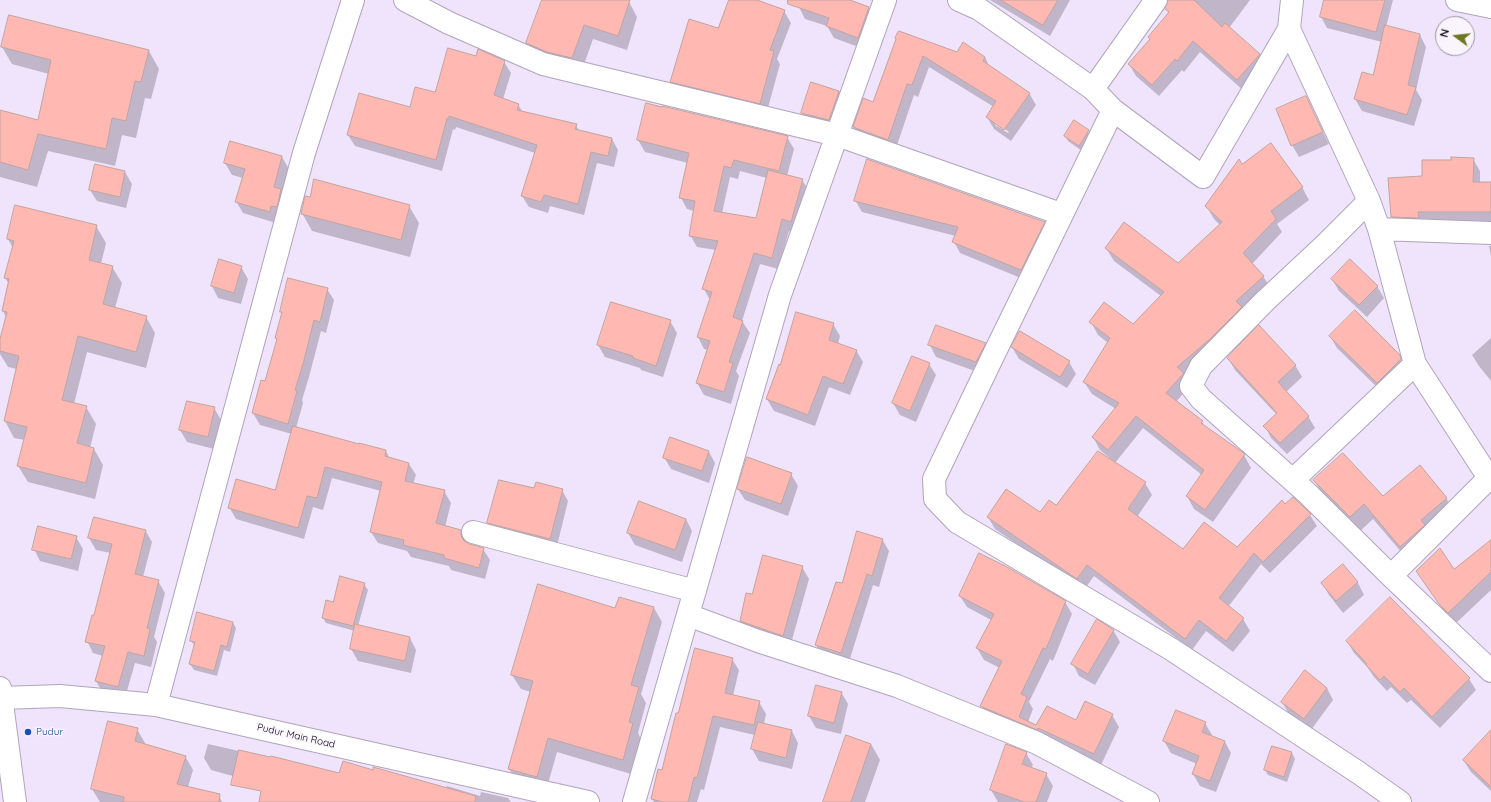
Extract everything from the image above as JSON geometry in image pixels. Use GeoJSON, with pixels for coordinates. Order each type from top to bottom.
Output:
{"type":"FeatureCollection","features":[{"type":"Feature","properties":{"kind":"street"},"geometry":{"type":"LineString","coordinates":[[156,705],[304,153],[353,0]]}},
{"type":"Feature","properties":{"kind":"street"},"geometry":{"type":"LineString","coordinates":[[405,0],[448,23],[543,64],[837,135],[1061,214]]}},
{"type":"Feature","properties":{"kind":"street"},"geometry":{"type":"LineString","coordinates":[[634,802],[780,295],[885,0]]}},
{"type":"Feature","properties":{"kind":"street"},"geometry":{"type":"LineString","coordinates":[[959,0],[981,4],[1093,89],[1113,110],[1203,176],[1289,29],[1292,0]]}},
{"type":"Feature","properties":{"kind":"street"},"geometry":{"type":"LineString","coordinates":[[1093,89],[1156,0]]}},
{"type":"Feature","properties":{"kind":"street"},"geometry":{"type":"LineString","coordinates":[[1457,0],[1491,7]]}},
{"type":"Feature","properties":{"kind":"street"},"geometry":{"type":"LineString","coordinates":[[1289,29],[1369,201],[1379,229],[1415,364],[1490,479],[1391,576]]}},
{"type":"Feature","properties":{"kind":"street"},"geometry":{"type":"LineString","coordinates":[[1113,110],[1061,214],[934,479],[934,499],[957,522],[1171,649],[1353,769],[1396,801]]}},
{"type":"Feature","properties":{"kind":"street"},"geometry":{"type":"LineString","coordinates":[[1369,201],[1265,301],[1201,366],[1191,386],[1201,400],[1293,480],[1491,672]]}},
{"type":"Feature","properties":{"kind":"street"},"geometry":{"type":"LineString","coordinates":[[1379,229],[1491,233]]}},
{"type":"Feature","properties":{"kind":"street"},"geometry":{"type":"LineString","coordinates":[[1293,480],[1415,364]]}},
{"type":"Feature","properties":{"kind":"street"},"geometry":{"type":"LineString","coordinates":[[473,532],[695,591]]}},
{"type":"Feature","properties":{"kind":"street"},"geometry":{"type":"LineString","coordinates":[[688,615],[758,641],[898,686],[1037,743],[1148,802]]}},
{"type":"Feature","properties":{"kind":"street"},"geometry":{"type":"LineString","coordinates":[[0,695],[15,802]]}},
{"type":"Feature","properties":{"kind":"street","name":"Pudur Main Road"},"geometry":{"type":"LineString","coordinates":[[0,695],[60,696],[156,705],[588,802]]}},
{"type":"Feature","properties":{"kind":"building"},"geometry":{"type":"Polygon","coordinates":[[[542,0],[630,0],[618,36],[584,25],[572,58],[547,52],[526,43],[542,0]]]}},
{"type":"Feature","properties":{"kind":"building"},"geometry":{"type":"Polygon","coordinates":[[[729,0],[757,0],[785,10],[770,50],[774,51],[760,104],[670,82],[689,19],[718,28],[729,0]]]}},
{"type":"Feature","properties":{"kind":"building"},"geometry":{"type":"Polygon","coordinates":[[[788,0],[850,0],[869,7],[858,38],[826,26],[829,18],[788,4],[788,0]]]}},
{"type":"Feature","properties":{"kind":"building"},"geometry":{"type":"Polygon","coordinates":[[[1001,0],[1058,0],[1043,25],[1001,0]]]}},
{"type":"Feature","properties":{"kind":"building"},"geometry":{"type":"Polygon","coordinates":[[[1168,0],[1194,0],[1222,27],[1225,23],[1260,54],[1237,80],[1193,41],[1177,61],[1175,59],[1152,85],[1128,64],[1150,39],[1148,37],[1169,12],[1165,9],[1168,0]]]}},
{"type":"Feature","properties":{"kind":"building"},"geometry":{"type":"Polygon","coordinates":[[[1324,0],[1385,0],[1376,32],[1320,17],[1324,0]]]}},
{"type":"Feature","properties":{"kind":"building"},"geometry":{"type":"Polygon","coordinates":[[[9,15],[149,50],[141,82],[135,81],[126,121],[112,118],[106,149],[38,134],[28,170],[0,162],[0,110],[38,120],[51,60],[1,47],[9,15]]]}},
{"type":"Feature","properties":{"kind":"building"},"geometry":{"type":"Polygon","coordinates":[[[1385,25],[1420,34],[1408,85],[1416,87],[1407,115],[1354,99],[1362,72],[1373,75],[1385,25]]]}},
{"type":"Feature","properties":{"kind":"building"},"geometry":{"type":"Polygon","coordinates":[[[899,31],[957,52],[963,42],[985,57],[983,61],[1030,93],[1004,130],[986,117],[996,101],[923,56],[912,85],[907,84],[888,140],[853,127],[863,98],[873,102],[896,39],[895,38],[899,31]]]}},
{"type":"Feature","properties":{"kind":"building"},"geometry":{"type":"Polygon","coordinates":[[[448,48],[476,56],[478,49],[505,61],[494,95],[519,104],[517,110],[577,124],[575,129],[612,138],[608,156],[591,152],[578,204],[544,195],[541,202],[521,196],[537,145],[449,116],[449,119],[447,118],[436,160],[347,135],[359,93],[410,107],[415,87],[435,92],[448,48]]]}},
{"type":"Feature","properties":{"kind":"building"},"geometry":{"type":"Polygon","coordinates":[[[811,82],[839,91],[829,120],[801,113],[811,82]]]}},
{"type":"Feature","properties":{"kind":"building"},"geometry":{"type":"Polygon","coordinates":[[[1306,96],[1323,132],[1291,146],[1276,109],[1306,96]]]}},
{"type":"Feature","properties":{"kind":"building"},"geometry":{"type":"Polygon","coordinates":[[[646,103],[788,136],[779,171],[734,160],[731,168],[724,166],[714,211],[756,218],[768,170],[803,179],[791,222],[782,219],[772,258],[754,253],[733,317],[743,321],[729,362],[733,363],[724,392],[696,383],[710,341],[697,337],[712,292],[702,289],[718,241],[689,236],[695,201],[679,198],[689,153],[637,140],[646,103]]]}},
{"type":"Feature","properties":{"kind":"building"},"geometry":{"type":"Polygon","coordinates":[[[1074,120],[1089,130],[1079,146],[1064,136],[1074,120]]]}},
{"type":"Feature","properties":{"kind":"building"},"geometry":{"type":"Polygon","coordinates":[[[230,141],[282,156],[274,187],[281,189],[277,207],[271,206],[270,212],[235,202],[245,169],[224,163],[230,141]]]}},
{"type":"Feature","properties":{"kind":"building"},"geometry":{"type":"Polygon","coordinates":[[[1271,143],[1303,187],[1271,211],[1276,219],[1243,253],[1264,276],[1236,301],[1242,307],[1210,339],[1177,367],[1184,373],[1166,393],[1203,421],[1201,423],[1245,454],[1205,510],[1186,496],[1204,470],[1136,416],[1108,450],[1092,437],[1119,403],[1083,382],[1110,338],[1089,322],[1104,302],[1133,324],[1164,292],[1105,248],[1124,222],[1178,263],[1222,222],[1205,206],[1239,159],[1242,164],[1271,143]]]}},
{"type":"Feature","properties":{"kind":"building"},"geometry":{"type":"Polygon","coordinates":[[[1451,157],[1474,158],[1473,182],[1491,182],[1491,212],[1418,212],[1419,218],[1391,217],[1388,178],[1422,176],[1422,160],[1451,160],[1451,157]]]}},
{"type":"Feature","properties":{"kind":"building"},"geometry":{"type":"Polygon","coordinates":[[[867,159],[1045,222],[1021,270],[952,242],[958,227],[854,201],[867,159]]]}},
{"type":"Feature","properties":{"kind":"building"},"geometry":{"type":"Polygon","coordinates":[[[95,164],[125,171],[120,197],[89,190],[95,164]]]}},
{"type":"Feature","properties":{"kind":"building"},"geometry":{"type":"Polygon","coordinates":[[[314,179],[410,205],[401,240],[301,214],[305,196],[310,197],[314,179]]]}},
{"type":"Feature","properties":{"kind":"building"},"geometry":{"type":"Polygon","coordinates":[[[15,205],[97,225],[89,260],[113,266],[103,304],[147,316],[136,352],[78,336],[62,400],[87,406],[77,443],[94,448],[86,483],[17,466],[27,427],[4,421],[19,356],[0,351],[0,339],[7,312],[2,311],[9,279],[4,278],[14,241],[7,239],[15,205]]]}},
{"type":"Feature","properties":{"kind":"building"},"geometry":{"type":"Polygon","coordinates":[[[219,259],[242,266],[234,293],[211,286],[219,259]]]}},
{"type":"Feature","properties":{"kind":"building"},"geometry":{"type":"Polygon","coordinates":[[[1350,259],[1378,286],[1359,305],[1331,279],[1350,259]]]}},
{"type":"Feature","properties":{"kind":"building"},"geometry":{"type":"Polygon","coordinates":[[[288,278],[328,288],[320,322],[314,320],[295,390],[297,391],[288,424],[252,413],[261,380],[265,381],[277,339],[275,338],[282,312],[280,312],[288,278]]]}},
{"type":"Feature","properties":{"kind":"building"},"geometry":{"type":"Polygon","coordinates":[[[611,302],[671,320],[656,366],[633,358],[633,356],[597,345],[611,302]]]}},
{"type":"Feature","properties":{"kind":"building"},"geometry":{"type":"Polygon","coordinates":[[[1355,310],[1400,355],[1401,359],[1377,383],[1329,336],[1355,310]]]}},
{"type":"Feature","properties":{"kind":"building"},"geometry":{"type":"Polygon","coordinates":[[[796,312],[834,323],[829,340],[857,350],[843,384],[823,376],[808,415],[766,399],[779,364],[780,365],[796,312]]]}},
{"type":"Feature","properties":{"kind":"building"},"geometry":{"type":"Polygon","coordinates":[[[936,325],[986,343],[976,362],[928,345],[936,325]]]}},
{"type":"Feature","properties":{"kind":"building"},"geometry":{"type":"Polygon","coordinates":[[[1259,325],[1296,365],[1278,382],[1309,416],[1280,443],[1263,426],[1277,413],[1227,358],[1259,325]]]}},
{"type":"Feature","properties":{"kind":"building"},"geometry":{"type":"Polygon","coordinates":[[[1020,331],[1070,361],[1060,377],[1011,347],[1020,331]]]}},
{"type":"Feature","properties":{"kind":"building"},"geometry":{"type":"Polygon","coordinates":[[[912,356],[930,363],[910,411],[892,403],[912,356]]]}},
{"type":"Feature","properties":{"kind":"building"},"geometry":{"type":"Polygon","coordinates":[[[187,401],[215,407],[208,437],[179,430],[187,401]]]}},
{"type":"Feature","properties":{"kind":"building"},"geometry":{"type":"Polygon","coordinates":[[[293,426],[386,450],[385,456],[409,463],[405,481],[445,490],[436,523],[461,530],[461,536],[464,541],[484,548],[479,568],[444,558],[444,555],[403,545],[404,540],[370,532],[382,482],[325,467],[317,498],[307,496],[298,528],[228,508],[236,479],[275,490],[293,426]]]}},
{"type":"Feature","properties":{"kind":"building"},"geometry":{"type":"Polygon","coordinates":[[[670,437],[709,451],[702,471],[663,458],[670,437]]]}},
{"type":"Feature","properties":{"kind":"building"},"geometry":{"type":"Polygon","coordinates":[[[1098,451],[1146,482],[1128,509],[1183,549],[1204,522],[1237,547],[1282,500],[1285,504],[1293,497],[1311,514],[1263,562],[1254,553],[1219,598],[1244,618],[1226,641],[1199,620],[1185,639],[1087,565],[1077,579],[987,517],[1006,489],[1040,512],[1049,500],[1056,505],[1098,451]]]}},
{"type":"Feature","properties":{"kind":"building"},"geometry":{"type":"Polygon","coordinates":[[[1343,453],[1383,496],[1420,465],[1447,498],[1421,520],[1425,525],[1400,547],[1364,504],[1350,517],[1313,480],[1343,453]]]}},
{"type":"Feature","properties":{"kind":"building"},"geometry":{"type":"Polygon","coordinates":[[[747,457],[792,473],[781,504],[737,489],[747,457]]]}},
{"type":"Feature","properties":{"kind":"building"},"geometry":{"type":"Polygon","coordinates":[[[499,480],[534,488],[536,482],[563,489],[550,539],[487,523],[499,480]]]}},
{"type":"Feature","properties":{"kind":"building"},"geometry":{"type":"Polygon","coordinates":[[[639,501],[686,519],[675,550],[627,533],[639,501]]]}},
{"type":"Feature","properties":{"kind":"building"},"geometry":{"type":"Polygon","coordinates":[[[94,517],[146,530],[135,574],[159,580],[147,628],[150,629],[144,656],[128,652],[118,687],[95,681],[105,646],[85,642],[92,615],[94,615],[112,544],[88,538],[94,517]]]}},
{"type":"Feature","properties":{"kind":"building"},"geometry":{"type":"Polygon","coordinates":[[[38,526],[77,536],[71,559],[32,550],[38,526]]]}},
{"type":"Feature","properties":{"kind":"building"},"geometry":{"type":"Polygon","coordinates":[[[857,531],[883,539],[872,576],[867,574],[841,653],[815,645],[836,582],[842,583],[857,531]]]}},
{"type":"Feature","properties":{"kind":"building"},"geometry":{"type":"Polygon","coordinates":[[[1491,540],[1491,572],[1448,613],[1439,604],[1416,571],[1440,548],[1454,569],[1491,540]]]}},
{"type":"Feature","properties":{"kind":"building"},"geometry":{"type":"Polygon","coordinates":[[[979,553],[1009,568],[1066,601],[1046,649],[1043,648],[1021,694],[1027,697],[1019,717],[1036,725],[1047,706],[1076,720],[1085,701],[1113,714],[1094,754],[1038,728],[1037,730],[980,706],[1002,661],[976,648],[994,614],[959,596],[979,553]]]}},
{"type":"Feature","properties":{"kind":"building"},"geometry":{"type":"Polygon","coordinates":[[[763,555],[803,566],[783,636],[740,621],[746,593],[752,594],[763,555]]]}},
{"type":"Feature","properties":{"kind":"building"},"geometry":{"type":"Polygon","coordinates":[[[1343,564],[1358,582],[1336,601],[1321,583],[1343,564]]]}},
{"type":"Feature","properties":{"kind":"building"},"geometry":{"type":"Polygon","coordinates":[[[340,576],[365,583],[353,626],[322,618],[326,600],[333,602],[340,576]]]}},
{"type":"Feature","properties":{"kind":"building"},"geometry":{"type":"Polygon","coordinates":[[[538,584],[615,608],[619,597],[654,607],[631,685],[639,687],[629,722],[633,723],[623,760],[548,738],[537,777],[508,769],[533,681],[511,675],[538,584]]]}},
{"type":"Feature","properties":{"kind":"building"},"geometry":{"type":"Polygon","coordinates":[[[1390,597],[1470,678],[1432,717],[1404,688],[1400,692],[1384,676],[1380,680],[1346,641],[1390,597]]]}},
{"type":"Feature","properties":{"kind":"building"},"geometry":{"type":"Polygon","coordinates":[[[197,612],[233,622],[227,647],[221,645],[214,671],[189,664],[195,642],[190,641],[197,612]]]}},
{"type":"Feature","properties":{"kind":"building"},"geometry":{"type":"Polygon","coordinates":[[[1097,619],[1114,630],[1088,674],[1071,664],[1097,619]]]}},
{"type":"Feature","properties":{"kind":"building"},"geometry":{"type":"Polygon","coordinates":[[[355,624],[410,637],[405,661],[350,649],[355,624]]]}},
{"type":"Feature","properties":{"kind":"building"},"geometry":{"type":"Polygon","coordinates":[[[695,648],[733,658],[725,693],[760,701],[754,725],[713,716],[697,778],[694,777],[688,802],[663,802],[651,799],[658,769],[662,770],[676,713],[678,713],[695,648]]]}},
{"type":"Feature","properties":{"kind":"building"},"geometry":{"type":"Polygon","coordinates":[[[1305,670],[1327,688],[1304,719],[1281,702],[1305,670]]]}},
{"type":"Feature","properties":{"kind":"building"},"geometry":{"type":"Polygon","coordinates":[[[816,685],[842,692],[834,723],[808,716],[816,685]]]}},
{"type":"Feature","properties":{"kind":"building"},"geometry":{"type":"Polygon","coordinates":[[[1176,710],[1206,722],[1202,732],[1225,741],[1210,781],[1192,774],[1199,756],[1163,741],[1176,710]]]}},
{"type":"Feature","properties":{"kind":"building"},"geometry":{"type":"Polygon","coordinates":[[[108,721],[138,728],[135,741],[186,756],[177,784],[220,794],[219,802],[123,802],[124,797],[91,789],[108,721]]]}},
{"type":"Feature","properties":{"kind":"building"},"geometry":{"type":"Polygon","coordinates":[[[758,722],[792,730],[786,758],[751,749],[758,722]]]}},
{"type":"Feature","properties":{"kind":"building"},"geometry":{"type":"Polygon","coordinates":[[[1491,730],[1491,787],[1463,760],[1491,730]]]}},
{"type":"Feature","properties":{"kind":"building"},"geometry":{"type":"Polygon","coordinates":[[[846,735],[871,744],[851,802],[823,802],[846,735]]]}},
{"type":"Feature","properties":{"kind":"building"},"geometry":{"type":"Polygon","coordinates":[[[1006,744],[1027,752],[1022,764],[1047,773],[1036,802],[1024,802],[990,790],[1006,744]]]}},
{"type":"Feature","properties":{"kind":"building"},"geometry":{"type":"Polygon","coordinates":[[[1272,746],[1292,752],[1284,777],[1264,770],[1272,746]]]}},
{"type":"Feature","properties":{"kind":"building"},"geometry":{"type":"Polygon","coordinates":[[[239,750],[271,756],[339,773],[343,761],[373,770],[373,767],[476,796],[475,802],[259,802],[261,791],[231,785],[239,750]]]}},
{"type":"Feature","properties":{"kind":"place","name":"Pudur"},"geometry":{"type":"Point","coordinates":[28,732]}}]}
